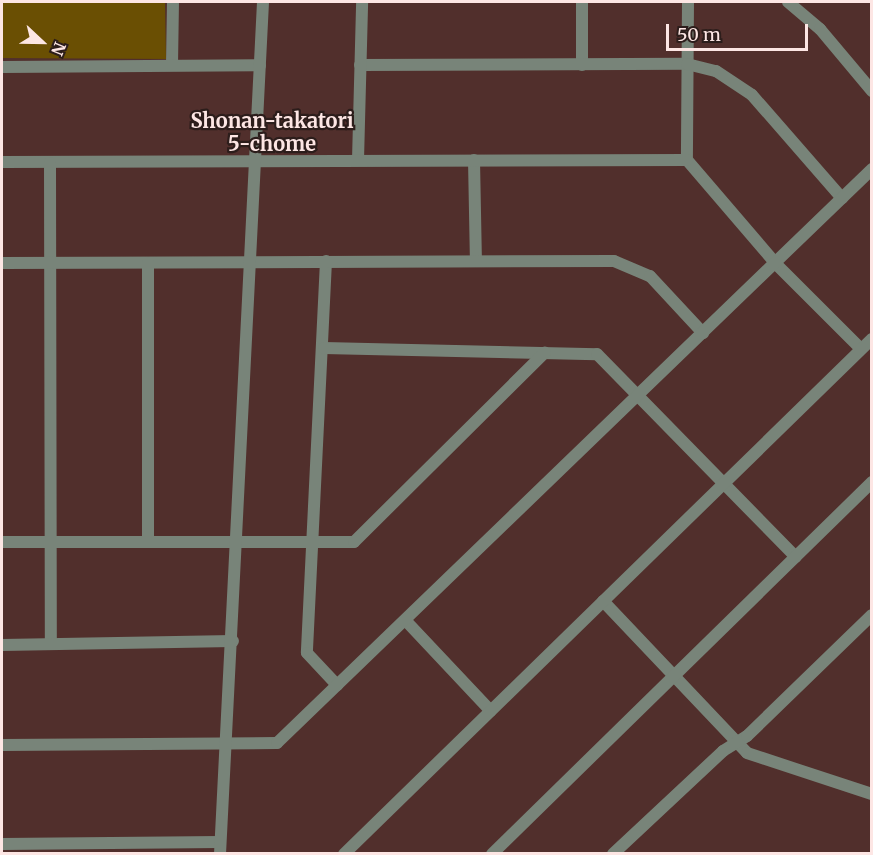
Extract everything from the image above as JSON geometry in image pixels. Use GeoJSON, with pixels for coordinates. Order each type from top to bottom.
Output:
{"type":"FeatureCollection","features":[{"type":"Feature","properties":{"kind":"street"},"geometry":{"type":"LineString","coordinates":[[172,65],[173,2]]}},
{"type":"Feature","properties":{"kind":"street"},"geometry":{"type":"LineString","coordinates":[[2,844],[220,848],[228,742],[263,2]]}},
{"type":"Feature","properties":{"kind":"street"},"geometry":{"type":"LineString","coordinates":[[358,160],[362,2]]}},
{"type":"Feature","properties":{"kind":"street"},"geometry":{"type":"LineString","coordinates":[[582,2],[582,65]]}},
{"type":"Feature","properties":{"kind":"street"},"geometry":{"type":"LineString","coordinates":[[687,2],[687,160],[776,264],[861,350]]}},
{"type":"Feature","properties":{"kind":"street"},"geometry":{"type":"LineString","coordinates":[[788,2],[820,29],[872,91]]}},
{"type":"Feature","properties":{"kind":"street"},"geometry":{"type":"LineString","coordinates":[[360,65],[687,64],[716,71],[752,95],[842,198]]}},
{"type":"Feature","properties":{"kind":"street"},"geometry":{"type":"LineString","coordinates":[[2,67],[260,65]]}},
{"type":"Feature","properties":{"kind":"street"},"geometry":{"type":"LineString","coordinates":[[474,160],[476,261]]}},
{"type":"Feature","properties":{"kind":"street"},"geometry":{"type":"LineString","coordinates":[[2,162],[687,160]]}},
{"type":"Feature","properties":{"kind":"street"},"geometry":{"type":"LineString","coordinates":[[50,163],[51,643]]}},
{"type":"Feature","properties":{"kind":"street"},"geometry":{"type":"LineString","coordinates":[[2,746],[278,743],[337,685],[407,622],[872,169]]}},
{"type":"Feature","properties":{"kind":"street"},"geometry":{"type":"LineString","coordinates":[[2,263],[251,260],[614,261],[632,266],[650,276],[704,333]]}},
{"type":"Feature","properties":{"kind":"street"},"geometry":{"type":"LineString","coordinates":[[326,261],[324,348],[307,653],[337,685]]}},
{"type":"Feature","properties":{"kind":"street"},"geometry":{"type":"LineString","coordinates":[[148,263],[148,540]]}},
{"type":"Feature","properties":{"kind":"street"},"geometry":{"type":"LineString","coordinates":[[344,854],[872,339]]}},
{"type":"Feature","properties":{"kind":"street"},"geometry":{"type":"LineString","coordinates":[[324,348],[597,354],[640,393],[796,557]]}},
{"type":"Feature","properties":{"kind":"street"},"geometry":{"type":"LineString","coordinates":[[2,542],[237,540],[354,542],[545,352]]}},
{"type":"Feature","properties":{"kind":"street"},"geometry":{"type":"LineString","coordinates":[[492,854],[872,482]]}},
{"type":"Feature","properties":{"kind":"street"},"geometry":{"type":"LineString","coordinates":[[603,601],[747,753],[872,794]]}},
{"type":"Feature","properties":{"kind":"street"},"geometry":{"type":"LineString","coordinates":[[613,854],[872,615]]}},
{"type":"Feature","properties":{"kind":"street"},"geometry":{"type":"LineString","coordinates":[[407,622],[491,711]]}},
{"type":"Feature","properties":{"kind":"street"},"geometry":{"type":"LineString","coordinates":[[2,645],[233,641]]}},
{"type":"Feature","properties":{"kind":"shaded area"},"geometry":{"type":"Polygon","coordinates":[[[2,2],[165,2],[166,59],[2,58],[2,2]]]}},
{"type":"Feature","properties":{"kind":"district","name":"Shonan-takatori 5-chome"},"geometry":{"type":"Point","coordinates":[272,132]}}]}
